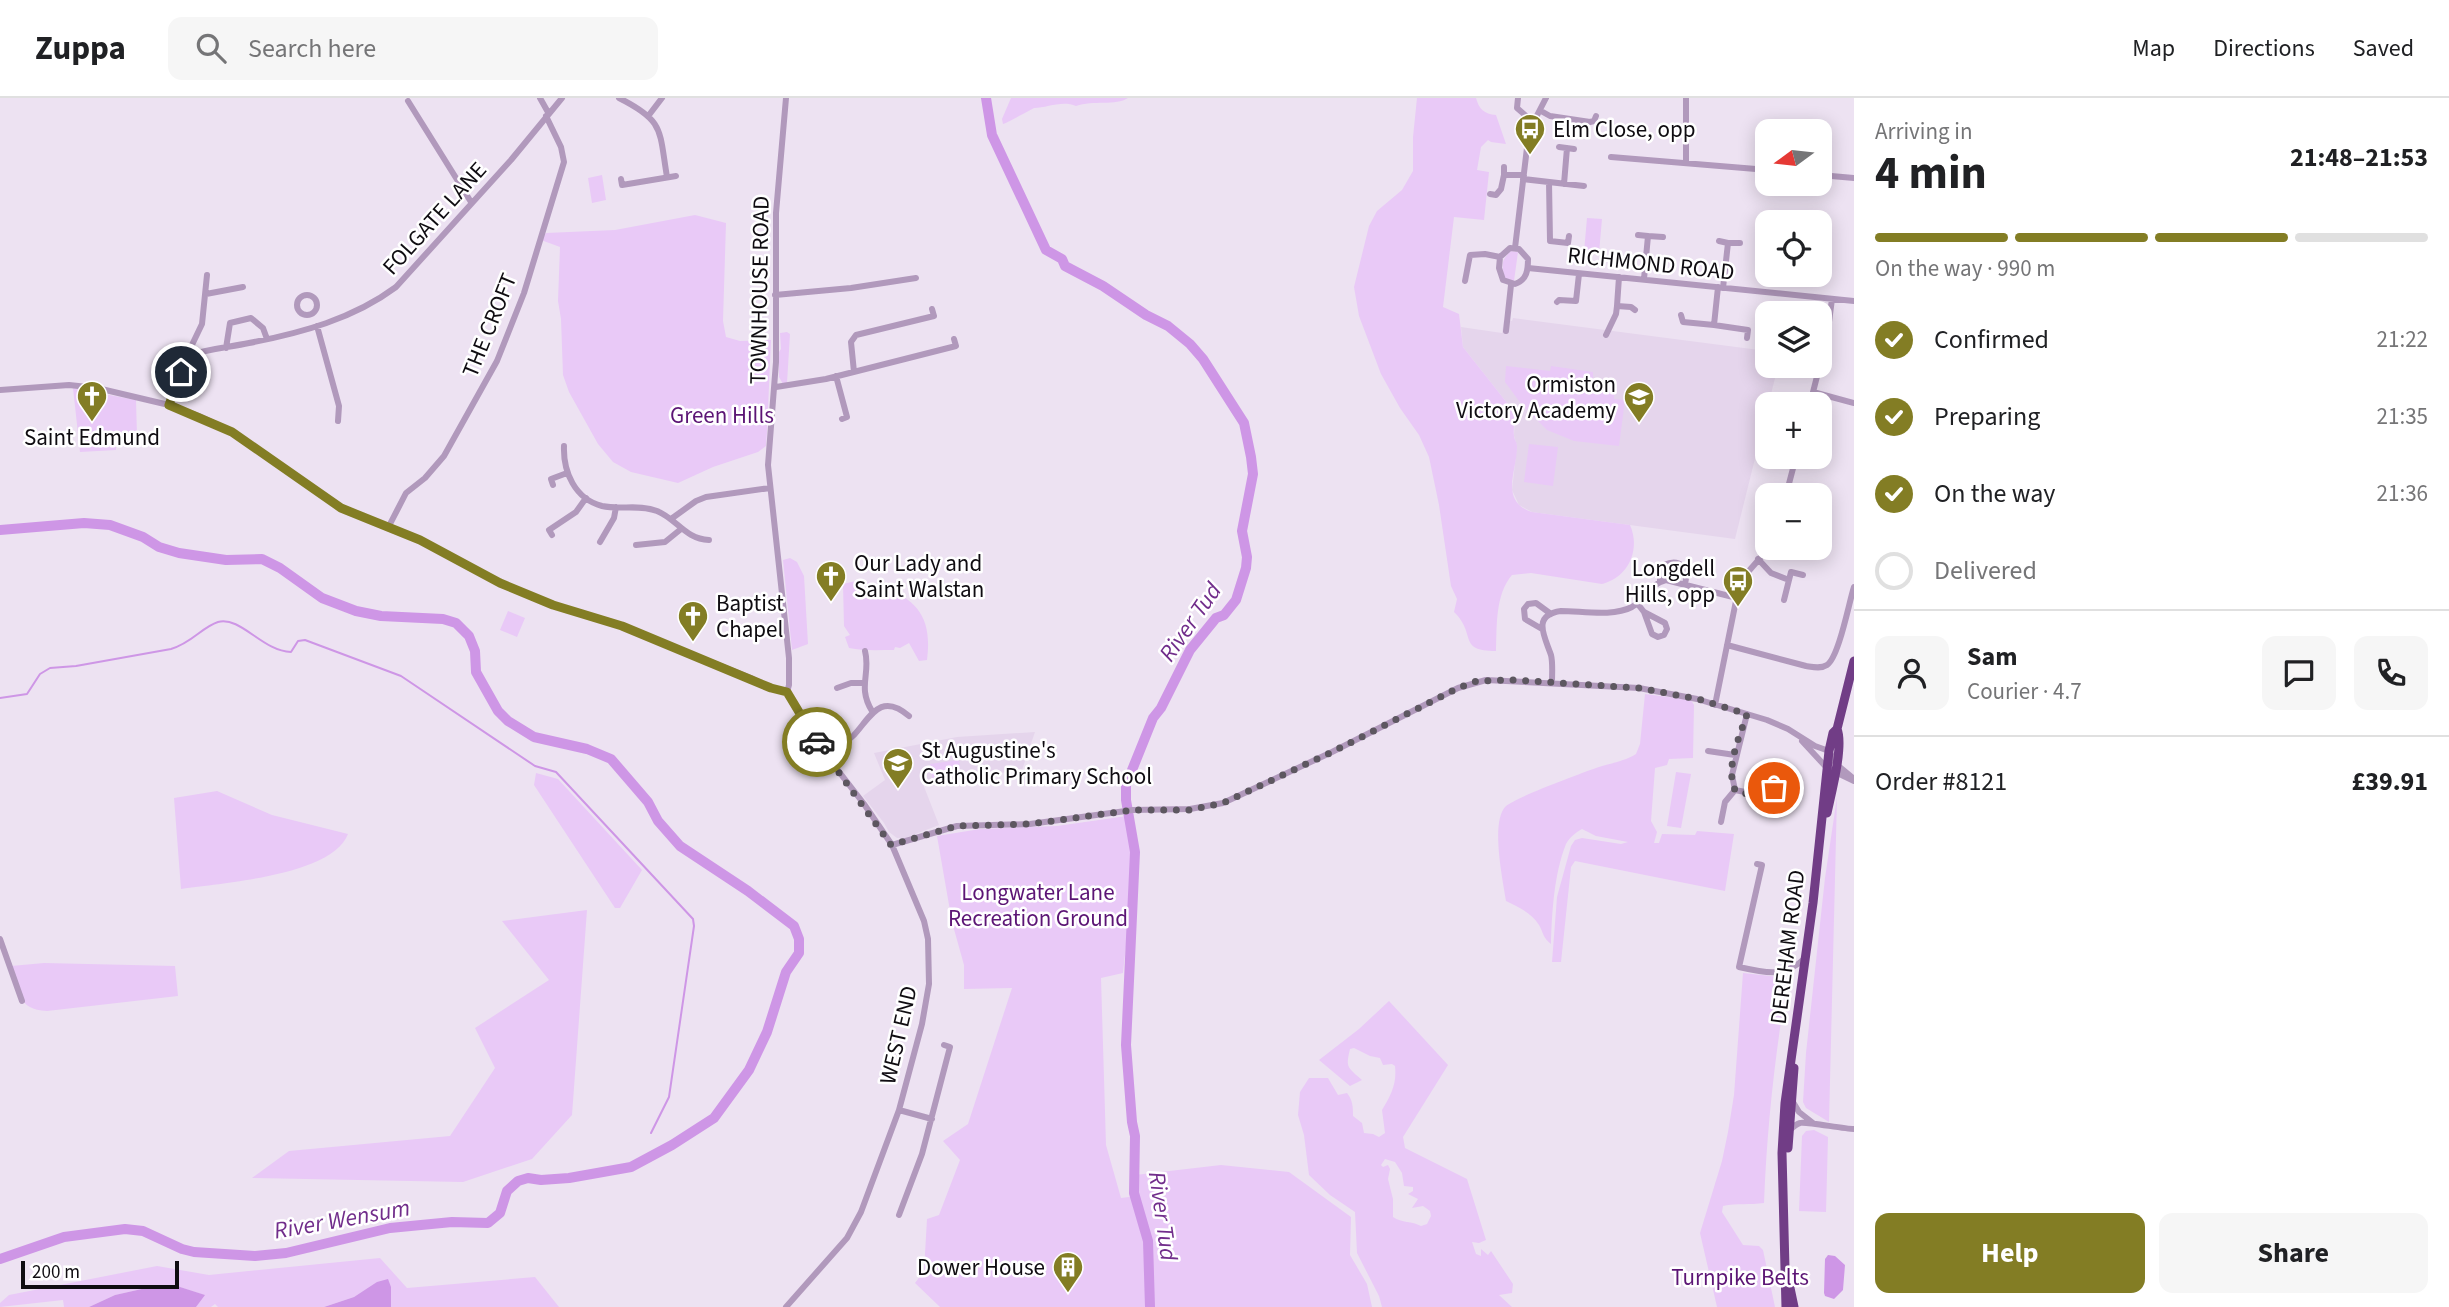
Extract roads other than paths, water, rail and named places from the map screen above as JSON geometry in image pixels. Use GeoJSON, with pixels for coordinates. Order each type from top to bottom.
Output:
{"type":"FeatureCollection","features":[{"type":"Feature","properties":{"kind":"highway","name":"DEREHAM ROAD"},"geometry":{"type":"LineString","coordinates":[[1832,768],[1829,751],[1854,661]]}},
{"type":"Feature","properties":{"kind":"highway","name":"DEREHAM ROAD"},"geometry":{"type":"LineString","coordinates":[[1786,1307],[1782,1153],[1785,1103],[1795,1049],[1818,849],[1840,735],[1837,729]]}},
{"type":"Feature","properties":{"kind":"highway","name":"DEREHAM ROAD"},"geometry":{"type":"LineString","coordinates":[[1784,1181],[1793,1102],[1795,1049]]}},
{"type":"Feature","properties":{"kind":"highway","name":"DEREHAM ROAD"},"geometry":{"type":"LineString","coordinates":[[1785,1266],[1794,1307]]}},
{"type":"Feature","properties":{"kind":"street","name":"THE CROFT"},"geometry":{"type":"LineString","coordinates":[[389,526],[407,493],[433,469],[456,436],[497,361],[519,305],[564,162],[561,147],[540,98]]}},
{"type":"Feature","properties":{"kind":"street","name":"FOLGATE LANE"},"geometry":{"type":"LineString","coordinates":[[190,355],[267,339],[355,313],[396,287],[511,160],[562,98]]}},
{"type":"Feature","properties":{"kind":"street"},"geometry":{"type":"LineString","coordinates":[[619,98],[649,115],[658,130],[667,177]]}},
{"type":"Feature","properties":{"kind":"street"},"geometry":{"type":"LineString","coordinates":[[649,115],[662,98]]}},
{"type":"Feature","properties":{"kind":"street","name":"TOWNHOUSE ROAD"},"geometry":{"type":"LineString","coordinates":[[786,98],[776,213],[776,387],[769,444],[770,488],[788,648],[787,692]]}},
{"type":"Feature","properties":{"kind":"street"},"geometry":{"type":"LineString","coordinates":[[1518,98],[1517,108],[1533,122]]}},
{"type":"Feature","properties":{"kind":"street"},"geometry":{"type":"LineString","coordinates":[[1516,248],[1529,131],[1546,98]]}},
{"type":"Feature","properties":{"kind":"street"},"geometry":{"type":"LineString","coordinates":[[1686,98],[1686,163]]}},
{"type":"Feature","properties":{"kind":"street"},"geometry":{"type":"LineString","coordinates":[[408,102],[471,202]]}},
{"type":"Feature","properties":{"kind":"street"},"geometry":{"type":"LineString","coordinates":[[1541,111],[1550,116],[1590,121],[1594,121],[1596,116]]}},
{"type":"Feature","properties":{"kind":"street"},"geometry":{"type":"LineString","coordinates":[[1564,184],[1567,148]]}},
{"type":"Feature","properties":{"kind":"street"},"geometry":{"type":"LineString","coordinates":[[1611,157],[1755,169]]}},
{"type":"Feature","properties":{"kind":"street"},"geometry":{"type":"LineString","coordinates":[[1490,194],[1496,195],[1501,189],[1504,167]]}},
{"type":"Feature","properties":{"kind":"street"},"geometry":{"type":"LineString","coordinates":[[1504,175],[1584,186]]}},
{"type":"Feature","properties":{"kind":"street"},"geometry":{"type":"LineString","coordinates":[[622,185],[676,176]]}},
{"type":"Feature","properties":{"kind":"street"},"geometry":{"type":"LineString","coordinates":[[1832,176],[1854,178]]}},
{"type":"Feature","properties":{"kind":"street"},"geometry":{"type":"LineString","coordinates":[[1549,181],[1550,241],[1568,242]]}},
{"type":"Feature","properties":{"kind":"street"},"geometry":{"type":"LineString","coordinates":[[1638,235],[1663,237]]}},
{"type":"Feature","properties":{"kind":"street"},"geometry":{"type":"LineString","coordinates":[[1644,279],[1648,236]]}},
{"type":"Feature","properties":{"kind":"street"},"geometry":{"type":"LineString","coordinates":[[1719,241],[1740,243]]}},
{"type":"Feature","properties":{"kind":"street"},"geometry":{"type":"LineString","coordinates":[[1714,325],[1728,243]]}},
{"type":"Feature","properties":{"kind":"street"},"geometry":{"type":"LineString","coordinates":[[1516,248],[1524,253],[1528,259],[1524,279],[1511,285],[1503,280],[1499,273],[1500,257],[1506,250],[1516,248]]}},
{"type":"Feature","properties":{"kind":"street"},"geometry":{"type":"LineString","coordinates":[[1465,281],[1470,255],[1500,257]]}},
{"type":"Feature","properties":{"kind":"street","name":"RICHMOND ROAD"},"geometry":{"type":"LineString","coordinates":[[1528,268],[1854,301]]}},
{"type":"Feature","properties":{"kind":"street"},"geometry":{"type":"LineString","coordinates":[[775,295],[851,288],[913,278],[909,270]]}},
{"type":"Feature","properties":{"kind":"street"},"geometry":{"type":"LineString","coordinates":[[1557,302],[1576,301],[1578,274]]}},
{"type":"Feature","properties":{"kind":"street"},"geometry":{"type":"LineString","coordinates":[[169,405],[202,324],[209,277]]}},
{"type":"Feature","properties":{"kind":"street"},"geometry":{"type":"LineString","coordinates":[[1606,335],[1616,314],[1619,277]]}},
{"type":"Feature","properties":{"kind":"street"},"geometry":{"type":"LineString","coordinates":[[1506,331],[1511,285]]}},
{"type":"Feature","properties":{"kind":"street"},"geometry":{"type":"LineString","coordinates":[[206,294],[214,295],[243,287]]}},
{"type":"Feature","properties":{"kind":"street"},"geometry":{"type":"LineString","coordinates":[[1813,392],[1827,337],[1832,299]]}},
{"type":"Feature","properties":{"kind":"street"},"geometry":{"type":"LineString","coordinates":[[1617,306],[1631,307],[1634,310]]}},
{"type":"Feature","properties":{"kind":"street"},"geometry":{"type":"LineString","coordinates":[[854,372],[851,342],[856,335],[934,316],[932,309]]}},
{"type":"Feature","properties":{"kind":"street"},"geometry":{"type":"LineString","coordinates":[[309,315],[340,406],[337,417]]}},
{"type":"Feature","properties":{"kind":"street"},"geometry":{"type":"LineString","coordinates":[[226,348],[230,323],[251,318],[263,328],[267,339]]}},
{"type":"Feature","properties":{"kind":"street"},"geometry":{"type":"LineString","coordinates":[[1681,322],[1751,330],[1747,338]]}},
{"type":"Feature","properties":{"kind":"street"},"geometry":{"type":"LineString","coordinates":[[776,387],[854,372],[956,346]]}},
{"type":"Feature","properties":{"kind":"street"},"geometry":{"type":"LineString","coordinates":[[836,376],[847,417]]}},
{"type":"Feature","properties":{"kind":"street"},"geometry":{"type":"LineString","coordinates":[[0,390],[69,385],[97,388],[169,405],[232,432],[335,504],[420,540],[509,587],[553,605],[608,621],[771,688],[787,692]]}},
{"type":"Feature","properties":{"kind":"street"},"geometry":{"type":"LineString","coordinates":[[1832,397],[1854,403]]}},
{"type":"Feature","properties":{"kind":"street"},"geometry":{"type":"LineString","coordinates":[[564,446],[567,473],[571,482],[586,498],[601,506],[653,509],[691,537],[709,540]]}},
{"type":"Feature","properties":{"kind":"street"},"geometry":{"type":"LineString","coordinates":[[551,479],[567,473]]}},
{"type":"Feature","properties":{"kind":"street"},"geometry":{"type":"LineString","coordinates":[[670,519],[706,497],[770,488]]}},
{"type":"Feature","properties":{"kind":"street"},"geometry":{"type":"LineString","coordinates":[[549,530],[576,512],[586,498]]}},
{"type":"Feature","properties":{"kind":"street"},"geometry":{"type":"LineString","coordinates":[[600,537],[614,518],[616,507]]}},
{"type":"Feature","properties":{"kind":"street"},"geometry":{"type":"LineString","coordinates":[[640,546],[665,542],[681,529]]}},
{"type":"Feature","properties":{"kind":"street"},"geometry":{"type":"LineString","coordinates":[[1715,705],[1743,575],[1757,560]]}},
{"type":"Feature","properties":{"kind":"street"},"geometry":{"type":"LineString","coordinates":[[1759,560],[1771,573],[1789,580]]}},
{"type":"Feature","properties":{"kind":"street"},"geometry":{"type":"LineString","coordinates":[[1660,582],[1664,565],[1676,562],[1685,569],[1685,584]]}},
{"type":"Feature","properties":{"kind":"street"},"geometry":{"type":"LineString","coordinates":[[1784,600],[1791,572],[1803,575]]}},
{"type":"Feature","properties":{"kind":"street"},"geometry":{"type":"LineString","coordinates":[[1552,682],[1552,658],[1542,629],[1551,614],[1561,611],[1616,611],[1630,608],[1653,585],[1666,580],[1737,598]]}},
{"type":"Feature","properties":{"kind":"street"},"geometry":{"type":"LineString","coordinates":[[1727,645],[1819,668],[1827,665],[1835,653],[1854,587]]}},
{"type":"Feature","properties":{"kind":"street"},"geometry":{"type":"LineString","coordinates":[[1542,629],[1525,619],[1523,611],[1526,606],[1536,603],[1551,614]]}},
{"type":"Feature","properties":{"kind":"street"},"geometry":{"type":"LineString","coordinates":[[1637,603],[1644,612]]}},
{"type":"Feature","properties":{"kind":"street"},"geometry":{"type":"LineString","coordinates":[[868,653],[864,682],[872,711]]}},
{"type":"Feature","properties":{"kind":"street"},"geometry":{"type":"LineString","coordinates":[[891,845],[957,826],[1030,824],[1133,810],[1190,810],[1236,798],[1469,684],[1494,680],[1647,689],[1698,699],[1771,722],[1829,751]]}},
{"type":"Feature","properties":{"kind":"street"},"geometry":{"type":"LineString","coordinates":[[841,684],[864,682]]}},
{"type":"Feature","properties":{"kind":"street","name":"WEST END"},"geometry":{"type":"LineString","coordinates":[[786,1307],[847,1238],[874,1181],[898,1110],[925,1007],[929,964],[928,939],[923,921],[891,845],[864,804],[825,754],[787,692]]}},
{"type":"Feature","properties":{"kind":"street"},"geometry":{"type":"LineString","coordinates":[[898,708],[903,699]]}},
{"type":"Feature","properties":{"kind":"street"},"geometry":{"type":"LineString","coordinates":[[825,754],[854,735],[872,711],[898,708],[909,716]]}},
{"type":"Feature","properties":{"kind":"street"},"geometry":{"type":"LineString","coordinates":[[1747,714],[1731,775],[1735,790],[1786,800]]}},
{"type":"Feature","properties":{"kind":"street"},"geometry":{"type":"LineString","coordinates":[[1799,737],[1832,768],[1854,780]]}},
{"type":"Feature","properties":{"kind":"street"},"geometry":{"type":"LineString","coordinates":[[1708,751],[1735,755]]}},
{"type":"Feature","properties":{"kind":"street"},"geometry":{"type":"LineString","coordinates":[[1772,797],[1774,788]]}},
{"type":"Feature","properties":{"kind":"street"},"geometry":{"type":"LineString","coordinates":[[1721,822],[1725,802],[1735,790]]}},
{"type":"Feature","properties":{"kind":"street"},"geometry":{"type":"LineString","coordinates":[[1722,814],[1733,816]]}},
{"type":"Feature","properties":{"kind":"street"},"geometry":{"type":"LineString","coordinates":[[1762,865],[1739,967],[1776,974],[1805,958]]}},
{"type":"Feature","properties":{"kind":"street"},"geometry":{"type":"LineString","coordinates":[[0,939],[22,1001]]}},
{"type":"Feature","properties":{"kind":"street"},"geometry":{"type":"LineString","coordinates":[[1791,967],[1803,980]]}},
{"type":"Feature","properties":{"kind":"street"},"geometry":{"type":"LineString","coordinates":[[899,1215],[932,1119],[950,1047],[944,1045]]}},
{"type":"Feature","properties":{"kind":"street"},"geometry":{"type":"LineString","coordinates":[[1793,1102],[1799,1112],[1814,1124]]}},
{"type":"Feature","properties":{"kind":"street"},"geometry":{"type":"LineString","coordinates":[[898,1110],[932,1119]]}},
{"type":"Feature","properties":{"kind":"street"},"geometry":{"type":"LineString","coordinates":[[1790,1130],[1800,1123],[1854,1129]]}},
{"type":"Feature","properties":{"kind":"waterway","name":"River Tud"},"geometry":{"type":"LineString","coordinates":[[986,98],[992,135],[1046,250],[1062,259],[1065,266],[1168,326],[1190,344],[1203,359],[1244,423],[1251,457],[1253,474],[1242,531],[1247,557],[1246,568],[1236,600],[1224,615],[1216,618],[1190,650],[1161,708],[1153,718],[1126,785],[1135,852],[1126,1045],[1135,1136],[1134,1193],[1148,1241],[1150,1307]]}},
{"type":"Feature","properties":{"kind":"waterway","name":"River Wensum"},"geometry":{"type":"LineString","coordinates":[[0,530],[84,523],[110,525],[179,553],[226,560],[262,559],[280,568],[322,598],[356,611],[381,616],[443,619],[456,623],[469,636],[475,651],[476,672],[498,711],[508,721],[534,737],[587,749],[611,759],[648,802],[658,821],[680,846],[748,891],[794,926],[799,939],[799,953],[786,972],[767,1032],[749,1070],[714,1118],[631,1167],[569,1178],[528,1178],[518,1181],[507,1191],[500,1213],[488,1223],[452,1222],[390,1228],[286,1253],[255,1256],[194,1252],[143,1231],[125,1229],[64,1237],[0,1259]]}},
{"type":"Feature","properties":{"kind":"waterway"},"geometry":{"type":"LineString","coordinates":[[0,698],[27,694],[40,674],[50,668],[171,649],[185,643],[212,624],[227,622],[280,650],[291,652],[298,641],[305,640],[401,676],[535,766],[556,772],[693,919],[669,1097],[651,1133]]}},
{"type":"Feature","properties":{"kind":"place","name":"Elm Close, opp"},"geometry":{"type":"Point","coordinates":[1530,156]}},
{"type":"Feature","properties":{"kind":"place","name":"Saint Edmund"},"geometry":{"type":"Point","coordinates":[92,423]}},
{"type":"Feature","properties":{"kind":"place","name":"Ormiston Victory Academy"},"geometry":{"type":"Point","coordinates":[1639,424]}},
{"type":"Feature","properties":{"kind":"place","name":"Our Lady and Saint Walstan"},"geometry":{"type":"Point","coordinates":[831,603]}},
{"type":"Feature","properties":{"kind":"place","name":"Longdell Hills, opp"},"geometry":{"type":"Point","coordinates":[1738,608]}},
{"type":"Feature","properties":{"kind":"place","name":"Baptist Chapel"},"geometry":{"type":"Point","coordinates":[693,643]}},
{"type":"Feature","properties":{"kind":"place","name":"St Augustine's Catholic Primary School"},"geometry":{"type":"Point","coordinates":[898,790]}},
{"type":"Feature","properties":{"kind":"place","name":"Dower House"},"geometry":{"type":"Point","coordinates":[1068,1294]}},
{"type":"Feature","properties":{"kind":"park label","name":"Green Hills"},"geometry":{"type":"Point","coordinates":[722,415]}},
{"type":"Feature","properties":{"kind":"park label","name":"Longwater Lane Recreation Ground"},"geometry":{"type":"Point","coordinates":[1038,905]}},
{"type":"Feature","properties":{"kind":"park label","name":"Turnpike Belts"},"geometry":{"type":"Point","coordinates":[1740,1277]}}]}
